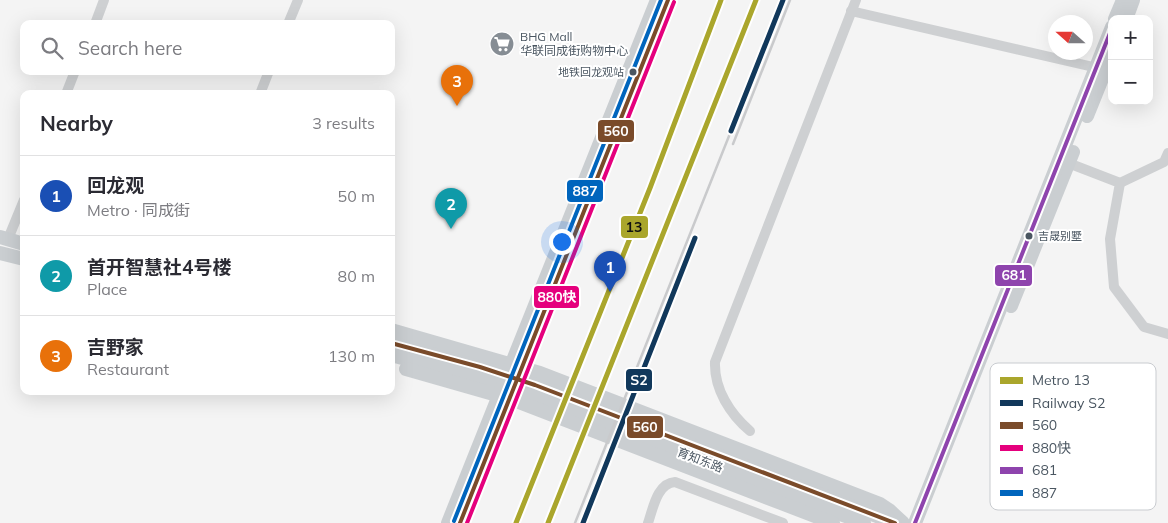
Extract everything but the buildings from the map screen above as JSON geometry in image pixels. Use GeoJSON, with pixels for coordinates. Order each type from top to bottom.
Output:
{"type":"FeatureCollection","features":[{"type":"Feature","properties":{"kind":"main road"},"geometry":{"type":"LineString","coordinates":[[448,523],[498,413],[659,0]]}},
{"type":"Feature","properties":{"kind":"main road"},"geometry":{"type":"LineString","coordinates":[[1117,15],[1123,0]]}},
{"type":"Feature","properties":{"kind":"main road"},"geometry":{"type":"LineString","coordinates":[[1127,15],[1133,0]]}},
{"type":"Feature","properties":{"kind":"main road"},"geometry":{"type":"LineString","coordinates":[[925,523],[1100,69],[1108,41]]}},
{"type":"Feature","properties":{"kind":"main road"},"geometry":{"type":"LineString","coordinates":[[1100,69],[1108,59]]}},
{"type":"Feature","properties":{"kind":"main road"},"geometry":{"type":"LineString","coordinates":[[915,523],[1064,161]]}},
{"type":"Feature","properties":{"kind":"main road"},"geometry":{"type":"LineString","coordinates":[[4,238],[20,243]]}},
{"type":"Feature","properties":{"kind":"main road"},"geometry":{"type":"LineString","coordinates":[[1,257],[20,259]]}},
{"type":"Feature","properties":{"kind":"main road"},"geometry":{"type":"LineString","coordinates":[[395,331],[540,373],[880,504],[903,523]]}},
{"type":"Feature","properties":{"kind":"main road","name":"育知东路"},"geometry":{"type":"LineString","coordinates":[[395,344],[480,367],[535,385],[895,523]]}},
{"type":"Feature","properties":{"kind":"main road","name":"育知东路"},"geometry":{"type":"LineString","coordinates":[[395,356],[457,372],[514,390],[864,523]]}},
{"type":"Feature","properties":{"kind":"main road"},"geometry":{"type":"LineString","coordinates":[[395,366],[511,399],[833,523]]}},
{"type":"Feature","properties":{"kind":"main road"},"geometry":{"type":"LineString","coordinates":[[460,523],[498,413]]}},
{"type":"Feature","properties":{"kind":"street"},"geometry":{"type":"LineString","coordinates":[[96,20],[104,0]]}},
{"type":"Feature","properties":{"kind":"street"},"geometry":{"type":"LineString","coordinates":[[290,20],[298,0]]}},
{"type":"Feature","properties":{"kind":"street"},"geometry":{"type":"LineString","coordinates":[[750,431],[737,419],[725,402],[716,375],[715,362],[856,0]]}},
{"type":"Feature","properties":{"kind":"street"},"geometry":{"type":"LineString","coordinates":[[852,11],[1100,69]]}},
{"type":"Feature","properties":{"kind":"street"},"geometry":{"type":"LineString","coordinates":[[68,90],[74,75]]}},
{"type":"Feature","properties":{"kind":"street"},"geometry":{"type":"LineString","coordinates":[[262,90],[267,75]]}},
{"type":"Feature","properties":{"kind":"street"},"geometry":{"type":"LineString","coordinates":[[1064,161],[1120,183],[1164,162],[1168,153]]}},
{"type":"Feature","properties":{"kind":"street"},"geometry":{"type":"LineString","coordinates":[[1120,183],[1110,239],[1114,287],[1144,327],[1168,334]]}},
{"type":"Feature","properties":{"kind":"street"},"geometry":{"type":"LineString","coordinates":[[4,238],[20,208]]}},
{"type":"Feature","properties":{"kind":"street"},"geometry":{"type":"LineString","coordinates":[[648,523],[663,486],[668,482],[675,482],[783,523]]}},
{"type":"Feature","properties":{"kind":"railway"},"geometry":{"type":"LineString","coordinates":[[733,144],[790,0]]}},
{"type":"Feature","properties":{"kind":"railway"},"geometry":{"type":"LineString","coordinates":[[575,523],[731,131]]}},
{"type":"Feature","properties":{"kind":"metro line","name":"13"},"geometry":{"type":"LineString","coordinates":[[516,523],[650,188],[721,0]]}},
{"type":"Feature","properties":{"kind":"metro line","name":"13"},"geometry":{"type":"LineString","coordinates":[[548,523],[756,0]]}},
{"type":"Feature","properties":{"kind":"rail line","name":"S2"},"geometry":{"type":"LineString","coordinates":[[731,131],[783,0]]}},
{"type":"Feature","properties":{"kind":"rail line","name":"S2"},"geometry":{"type":"LineString","coordinates":[[583,523],[695,238]]}},
{"type":"Feature","properties":{"kind":"transit line","name":"887"},"geometry":{"type":"LineString","coordinates":[[454,521],[661,0]]}},
{"type":"Feature","properties":{"kind":"transit line","name":"560"},"geometry":{"type":"LineString","coordinates":[[460,523],[668,0]]}},
{"type":"Feature","properties":{"kind":"transit line","name":"880快"},"geometry":{"type":"LineString","coordinates":[[467,523],[674,2]]}},
{"type":"Feature","properties":{"kind":"transit line","name":"681"},"geometry":{"type":"LineString","coordinates":[[915,523],[1108,38]]}},
{"type":"Feature","properties":{"kind":"transit line","name":"560"},"geometry":{"type":"LineString","coordinates":[[395,344],[480,367],[535,385],[895,523]]}},
{"type":"Feature","properties":{"kind":"place","name":"BHG Mall 华联同成街购物中心"},"geometry":{"type":"Point","coordinates":[502,44]}},
{"type":"Feature","properties":{"kind":"place","name":"地铁回龙观站"},"geometry":{"type":"Point","coordinates":[633,72]}},
{"type":"Feature","properties":{"kind":"place","name":"吉野家"},"geometry":{"type":"Point","coordinates":[457,106]}},
{"type":"Feature","properties":{"kind":"place","name":"首开智慧社4号楼"},"geometry":{"type":"Point","coordinates":[451,229]}},
{"type":"Feature","properties":{"kind":"place","name":"吉晟别墅"},"geometry":{"type":"Point","coordinates":[1029,236]}},
{"type":"Feature","properties":{"kind":"place","name":"回龙观"},"geometry":{"type":"Point","coordinates":[610,292]}}]}
